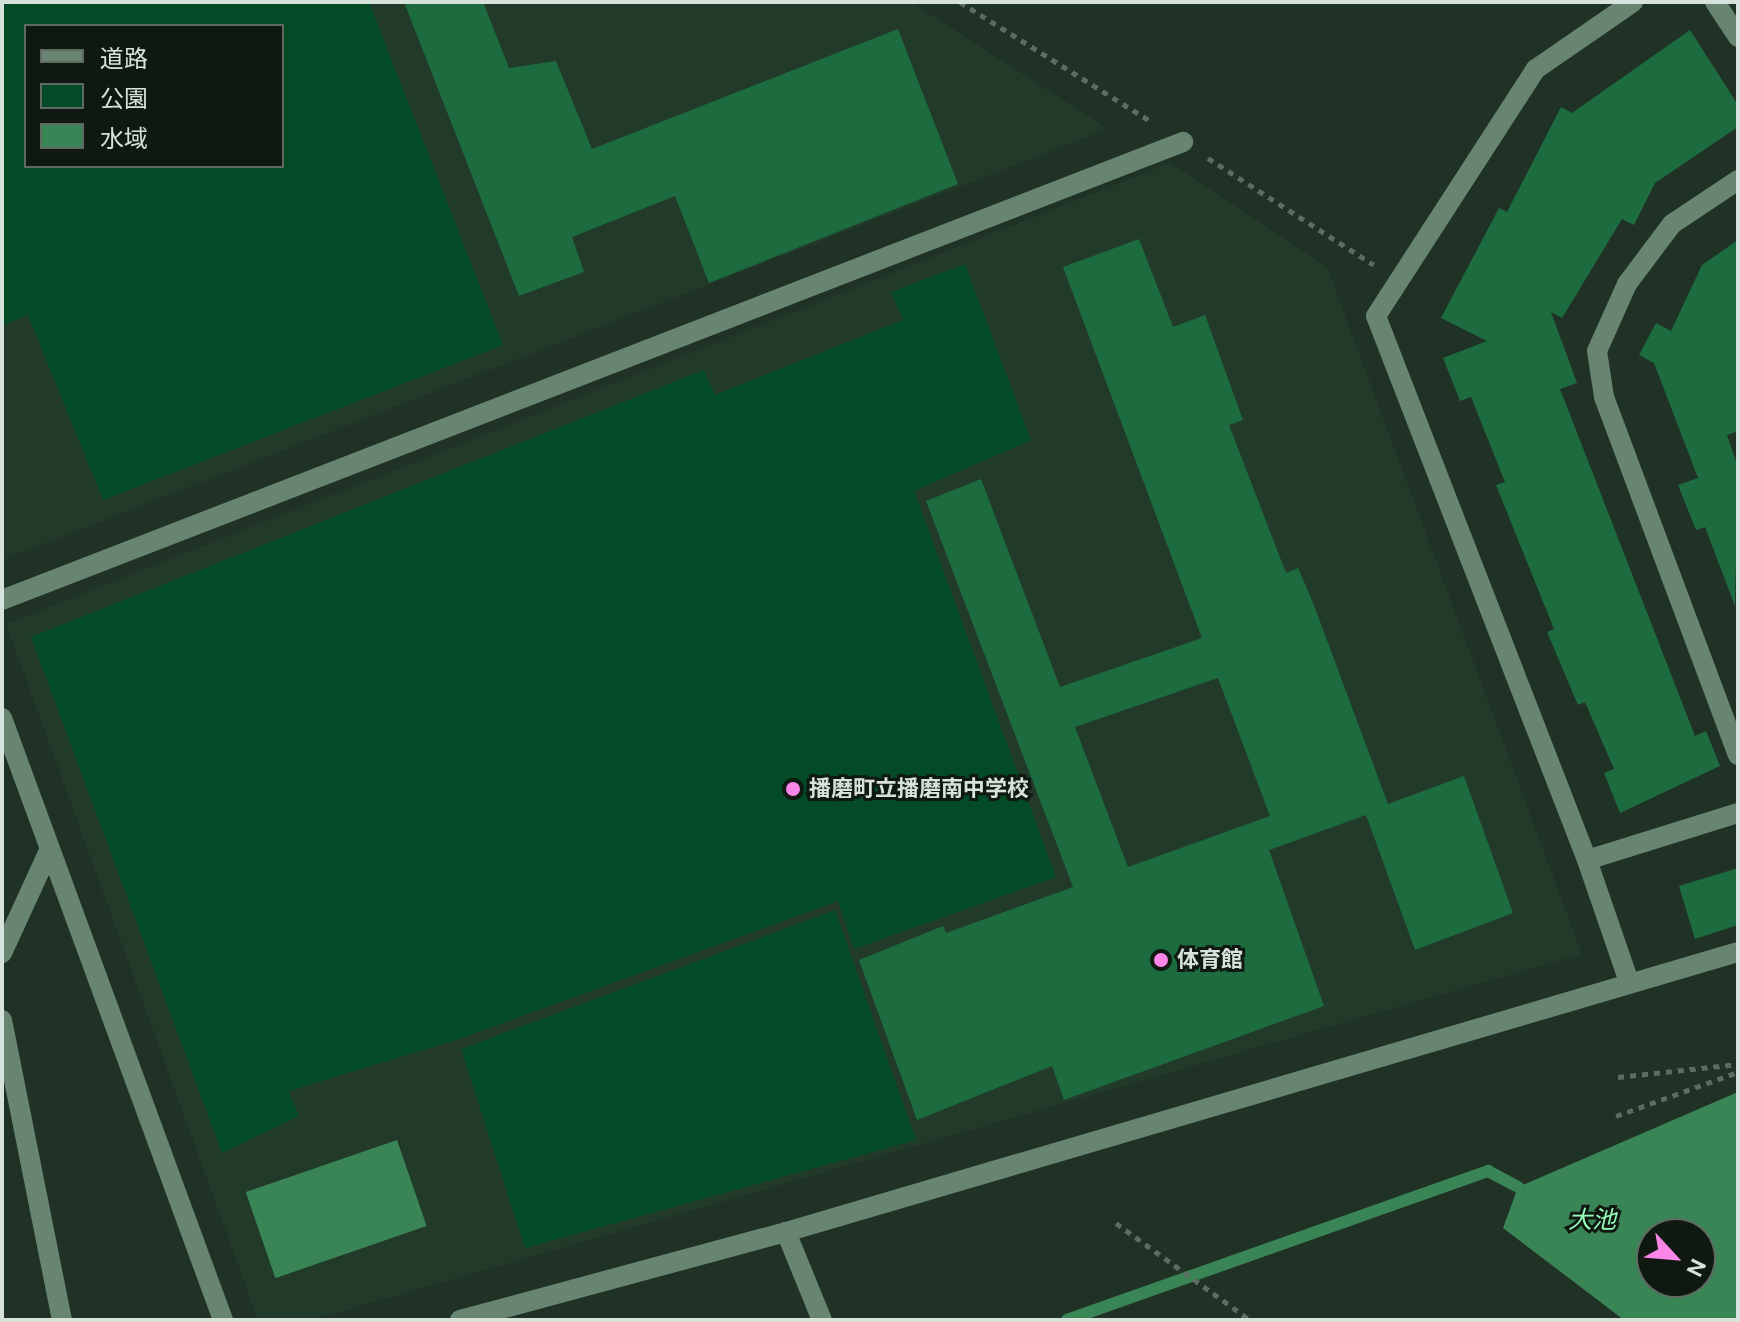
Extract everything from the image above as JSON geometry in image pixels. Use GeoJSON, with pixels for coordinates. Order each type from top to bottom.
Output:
{"type":"FeatureCollection","features":[{"type":"Feature","properties":{"kind":"street"},"geometry":{"type":"LineString","coordinates":[[1629,982],[1587,860],[1376,316],[1536,69],[1633,2]]}},
{"type":"Feature","properties":{"kind":"street"},"geometry":{"type":"LineString","coordinates":[[1715,2],[1738,37]]}},
{"type":"Feature","properties":{"kind":"street"},"geometry":{"type":"LineString","coordinates":[[2,600],[1183,142]]}},
{"type":"Feature","properties":{"kind":"street"},"geometry":{"type":"LineString","coordinates":[[1738,180],[1672,224],[1627,284],[1597,351],[1604,397],[1738,755]]}},
{"type":"Feature","properties":{"kind":"street"},"geometry":{"type":"LineString","coordinates":[[2,718],[223,1320]]}},
{"type":"Feature","properties":{"kind":"street"},"geometry":{"type":"LineString","coordinates":[[1587,860],[1738,813]]}},
{"type":"Feature","properties":{"kind":"street"},"geometry":{"type":"LineString","coordinates":[[2,953],[49,851]]}},
{"type":"Feature","properties":{"kind":"street"},"geometry":{"type":"LineString","coordinates":[[460,1320],[786,1232],[1738,952]]}},
{"type":"Feature","properties":{"kind":"street"},"geometry":{"type":"LineString","coordinates":[[2,1020],[62,1320]]}},
{"type":"Feature","properties":{"kind":"street"},"geometry":{"type":"LineString","coordinates":[[786,1232],[822,1320]]}},
{"type":"Feature","properties":{"kind":"path"},"geometry":{"type":"LineString","coordinates":[[960,2],[1398,281]]}},
{"type":"Feature","properties":{"kind":"path"},"geometry":{"type":"LineString","coordinates":[[1618,1077],[1738,1064]]}},
{"type":"Feature","properties":{"kind":"path"},"geometry":{"type":"LineString","coordinates":[[1616,1116],[1738,1072]]}},
{"type":"Feature","properties":{"kind":"path"},"geometry":{"type":"LineString","coordinates":[[1116,1223],[1250,1320]]}},
{"type":"Feature","properties":{"kind":"shaded area"},"geometry":{"type":"Polygon","coordinates":[[[2,2],[911,2],[1108,129],[2,560],[2,2]]]}},
{"type":"Feature","properties":{"kind":"shaded area","name":"播磨町立播磨南中学校"},"geometry":{"type":"Polygon","coordinates":[[[1170,163],[1327,267],[1582,954],[312,1320],[258,1320],[6,624],[1170,163]]]}},
{"type":"Feature","properties":{"kind":"green space"},"geometry":{"type":"Polygon","coordinates":[[[2,2],[369,2],[503,345],[103,500],[28,315],[2,326],[2,2]]]}},
{"type":"Feature","properties":{"kind":"green space"},"geometry":{"type":"Polygon","coordinates":[[[965,264],[1031,440],[914,491],[1056,877],[854,949],[838,901],[459,1039],[289,1091],[299,1116],[222,1153],[31,637],[704,370],[715,395],[903,320],[891,292],[965,264]]]}},
{"type":"Feature","properties":{"kind":"green space"},"geometry":{"type":"Polygon","coordinates":[[[835,910],[916,1140],[525,1248],[461,1049],[835,910]]]}},
{"type":"Feature","properties":{"kind":"water","name":"大池"},"geometry":{"type":"Polygon","coordinates":[[[1738,1092],[1738,1320],[1624,1320],[1503,1228],[1518,1187],[1738,1092]]]}},
{"type":"Feature","properties":{"kind":"water"},"geometry":{"type":"Polygon","coordinates":[[[397,1140],[427,1226],[275,1278],[246,1192],[397,1140]]]}},
{"type":"Feature","properties":{"kind":"building"},"geometry":{"type":"Polygon","coordinates":[[[404,2],[483,2],[509,68],[556,61],[592,149],[898,29],[958,184],[709,283],[675,196],[572,237],[584,272],[519,296],[404,2]]]}},
{"type":"Feature","properties":{"kind":"building"},"geometry":{"type":"Polygon","coordinates":[[[1690,30],[1738,105],[1738,127],[1655,183],[1634,225],[1622,219],[1562,318],[1551,312],[1577,383],[1560,389],[1695,736],[1706,731],[1720,766],[1620,813],[1604,773],[1614,769],[1585,702],[1578,705],[1547,632],[1554,629],[1496,485],[1505,482],[1471,397],[1460,401],[1443,358],[1487,341],[1441,318],[1499,208],[1507,212],[1561,107],[1572,113],[1690,30]]]}},
{"type":"Feature","properties":{"kind":"building"},"geometry":{"type":"Polygon","coordinates":[[[1139,239],[1173,327],[1205,315],[1243,420],[1229,425],[1286,573],[1298,568],[1312,600],[1388,804],[1464,776],[1513,913],[1415,950],[1366,815],[1269,850],[1324,1006],[1064,1100],[1052,1066],[917,1120],[859,960],[943,926],[946,933],[1073,887],[926,501],[981,479],[1060,687],[1202,638],[1063,267],[1139,239]],[[1218,678],[1075,727],[1128,867],[1270,816],[1218,678]]]}},
{"type":"Feature","properties":{"kind":"building"},"geometry":{"type":"Polygon","coordinates":[[[1738,240],[1738,431],[1727,435],[1738,467],[1735,606],[1705,527],[1696,530],[1678,485],[1698,478],[1654,363],[1639,355],[1656,323],[1671,331],[1702,265],[1738,240]]]}},
{"type":"Feature","properties":{"kind":"building"},"geometry":{"type":"Polygon","coordinates":[[[1738,868],[1738,925],[1695,939],[1679,886],[1738,868]]]}},
{"type":"Feature","properties":{"kind":"waterway"},"geometry":{"type":"LineString","coordinates":[[1067,1320],[1488,1171],[1518,1187]]}},
{"type":"Feature","properties":{"kind":"place","name":"播磨町立播磨南中学校"},"geometry":{"type":"Point","coordinates":[793,789]}},
{"type":"Feature","properties":{"kind":"place","name":"体育館"},"geometry":{"type":"Point","coordinates":[1161,960]}}]}
